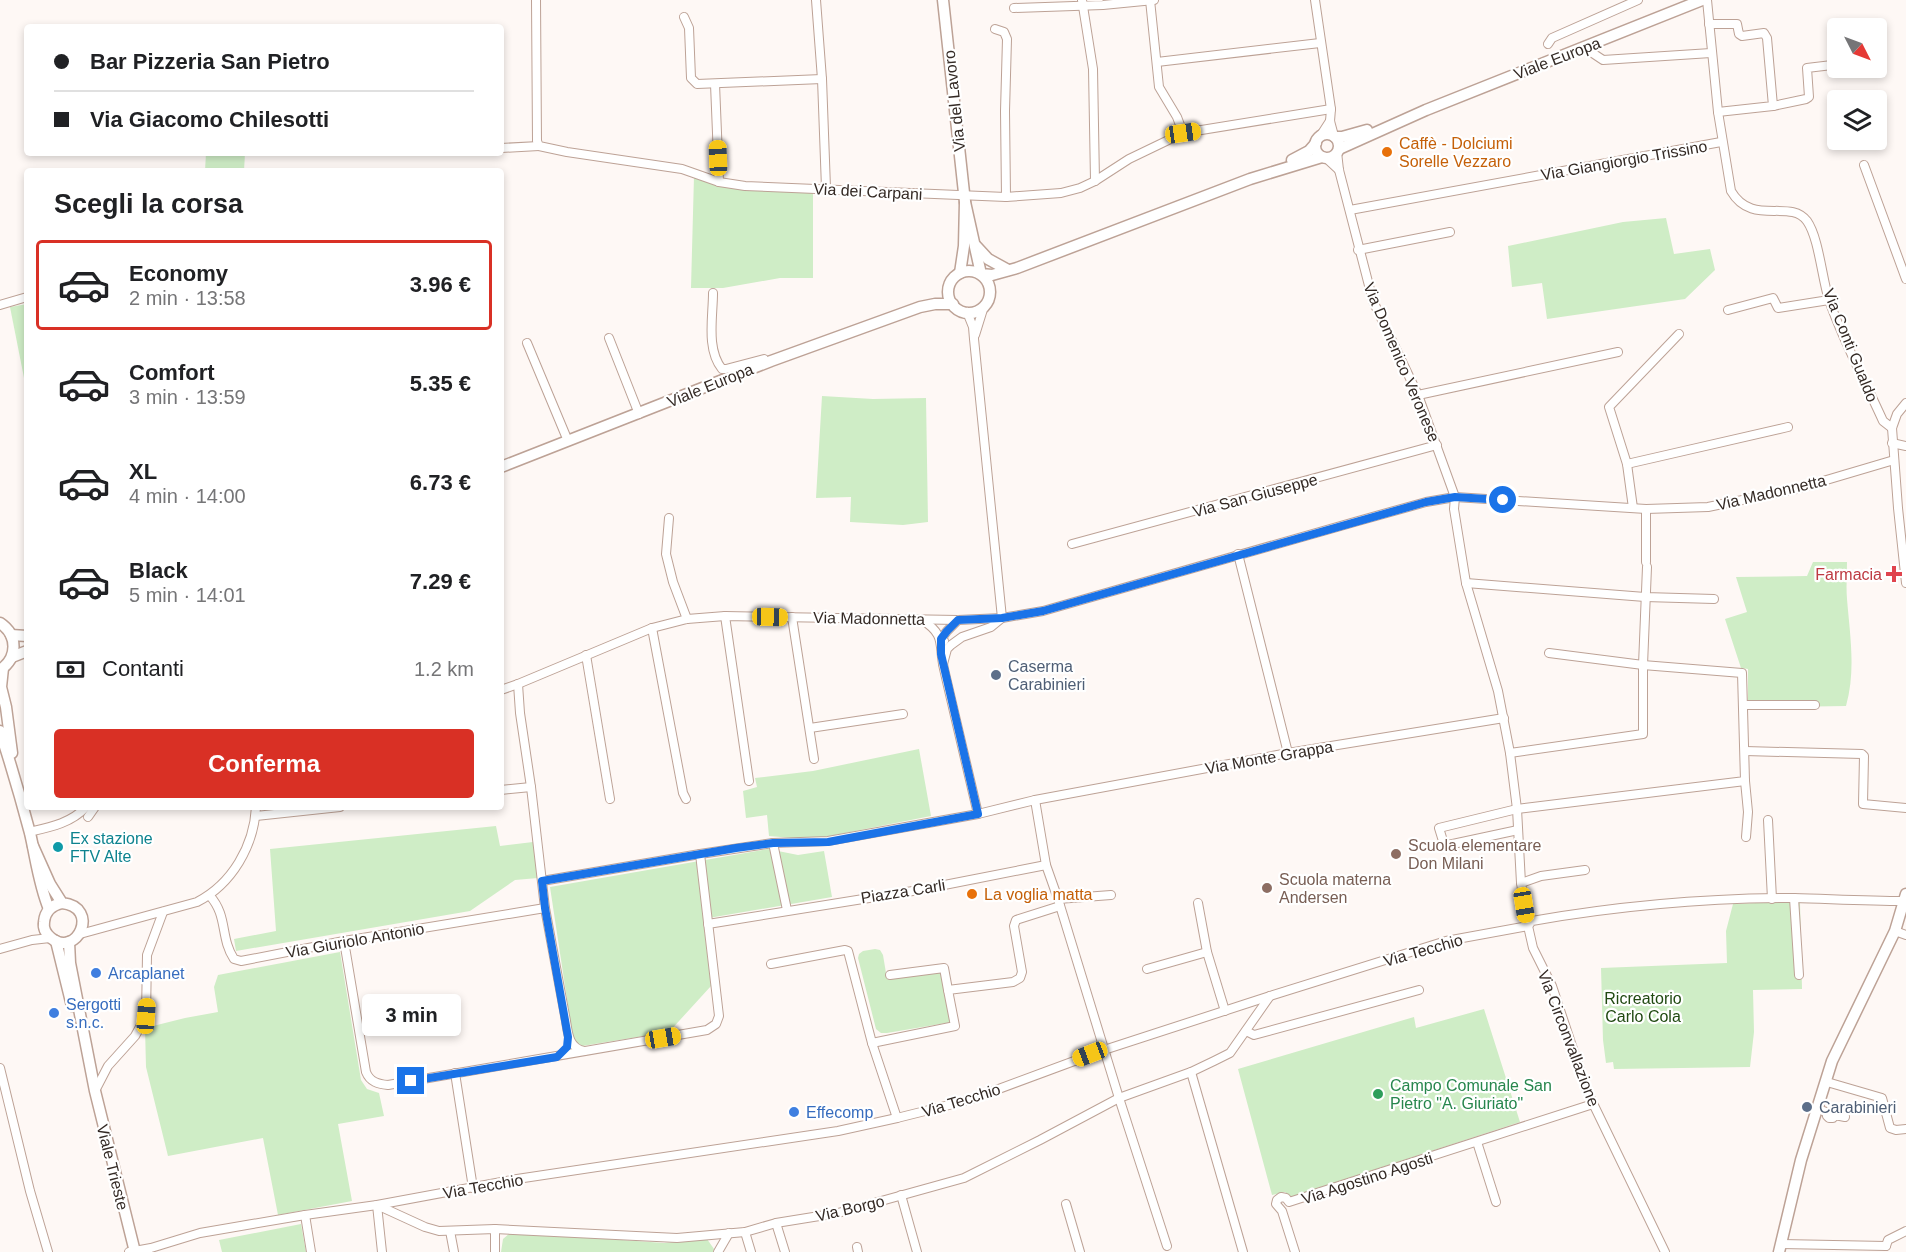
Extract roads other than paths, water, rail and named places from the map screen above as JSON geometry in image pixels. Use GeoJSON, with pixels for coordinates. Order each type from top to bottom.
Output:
{"type":"FeatureCollection","features":[{"type":"Feature","properties":{"kind":"main road","name":"Via del Lavoro"},"geometry":{"type":"LineString","coordinates":[[943,0],[964,198],[964,246],[960,273]]}},
{"type":"Feature","properties":{"kind":"main road","name":"Viale Europa"},"geometry":{"type":"LineString","coordinates":[[1413,116],[1701,0]]}},
{"type":"Feature","properties":{"kind":"main road"},"geometry":{"type":"LineString","coordinates":[[1250,180],[1301,156],[1309,151],[1318,139],[1328,134],[1335,137],[1351,135],[1413,116]]}},
{"type":"Feature","properties":{"kind":"main road"},"geometry":{"type":"LineString","coordinates":[[1013,269],[1002,279],[979,310],[967,312],[953,304],[950,298],[950,284],[960,273],[971,271],[992,275],[1013,269],[1250,180],[1333,156],[1338,151],[1413,116]]}},
{"type":"Feature","properties":{"kind":"main road"},"geometry":{"type":"LineString","coordinates":[[1335,137],[1338,151]]}},
{"type":"Feature","properties":{"kind":"main road"},"geometry":{"type":"LineString","coordinates":[[1318,139],[1316,149],[1324,157]]}},
{"type":"Feature","properties":{"kind":"main road","name":"Via del Lavoro"},"geometry":{"type":"LineString","coordinates":[[964,198],[981,274]]}},
{"type":"Feature","properties":{"kind":"main road"},"geometry":{"type":"LineString","coordinates":[[974,244],[988,259],[1013,269]]}},
{"type":"Feature","properties":{"kind":"main road"},"geometry":{"type":"LineString","coordinates":[[981,274],[989,284],[987,301]]}},
{"type":"Feature","properties":{"kind":"main road","name":"Viale Europa"},"geometry":{"type":"LineString","coordinates":[[920,307],[950,284]]}},
{"type":"Feature","properties":{"kind":"main road","name":"Viale Europa"},"geometry":{"type":"LineString","coordinates":[[504,466],[771,361],[920,307],[953,304]]}},
{"type":"Feature","properties":{"kind":"main road"},"geometry":{"type":"LineString","coordinates":[[0,623],[11,635],[14,646],[12,657]]}},
{"type":"Feature","properties":{"kind":"main road"},"geometry":{"type":"LineString","coordinates":[[11,635],[24,636]]}},
{"type":"Feature","properties":{"kind":"main road"},"geometry":{"type":"LineString","coordinates":[[17,783],[6,706],[1,687],[1,669],[12,657],[24,652]]}},
{"type":"Feature","properties":{"kind":"main road"},"geometry":{"type":"LineString","coordinates":[[0,731],[17,783],[41,888],[49,909]]}},
{"type":"Feature","properties":{"kind":"main road"},"geometry":{"type":"LineString","coordinates":[[33,846],[50,884],[62,903]]}},
{"type":"Feature","properties":{"kind":"main road"},"geometry":{"type":"LineString","coordinates":[[1780,1248],[1801,1160],[1822,1111],[1832,1061],[1895,931],[1905,898]]}},
{"type":"Feature","properties":{"kind":"main road"},"geometry":{"type":"LineString","coordinates":[[44,926],[49,909],[62,903],[74,906],[82,916],[80,934],[69,942],[53,939]]}},
{"type":"Feature","properties":{"kind":"main road","name":"Viale Trieste"},"geometry":{"type":"LineString","coordinates":[[44,926],[53,939],[94,1086]]}},
{"type":"Feature","properties":{"kind":"main road","name":"Viale Trieste"},"geometry":{"type":"LineString","coordinates":[[69,942],[70,963],[94,1086],[133,1252]]}},
{"type":"Feature","properties":{"kind":"street"},"geometry":{"type":"LineString","coordinates":[[536,0],[537,141],[539,146]]}},
{"type":"Feature","properties":{"kind":"street"},"geometry":{"type":"LineString","coordinates":[[816,0],[826,188]]}},
{"type":"Feature","properties":{"kind":"street"},"geometry":{"type":"LineString","coordinates":[[1150,0],[1159,87],[1177,117],[1183,133]]}},
{"type":"Feature","properties":{"kind":"street"},"geometry":{"type":"LineString","coordinates":[[1014,8],[1154,0]]}},
{"type":"Feature","properties":{"kind":"street"},"geometry":{"type":"LineString","coordinates":[[1315,0],[1331,109],[1330,121],[1335,137]]}},
{"type":"Feature","properties":{"kind":"street"},"geometry":{"type":"LineString","coordinates":[[1548,44],[1552,38],[1638,0]]}},
{"type":"Feature","properties":{"kind":"street","name":"Via Conti Gualdo"},"geometry":{"type":"LineString","coordinates":[[1707,0],[1721,142],[1731,191],[1737,201],[1749,209],[1787,211],[1806,219],[1812,231],[1829,300],[1883,421],[1892,428]]}},
{"type":"Feature","properties":{"kind":"street"},"geometry":{"type":"LineString","coordinates":[[1083,3],[1093,69],[1095,181]]}},
{"type":"Feature","properties":{"kind":"street"},"geometry":{"type":"LineString","coordinates":[[684,16],[689,28],[691,78],[697,84],[822,79]]}},
{"type":"Feature","properties":{"kind":"street"},"geometry":{"type":"LineString","coordinates":[[1709,24],[1737,24],[1739,34],[1742,36],[1764,33],[1766,35],[1773,106]]}},
{"type":"Feature","properties":{"kind":"street"},"geometry":{"type":"LineString","coordinates":[[995,29],[1003,31],[1007,39],[1006,198]]}},
{"type":"Feature","properties":{"kind":"street"},"geometry":{"type":"LineString","coordinates":[[1157,62],[1320,43]]}},
{"type":"Feature","properties":{"kind":"street"},"geometry":{"type":"LineString","coordinates":[[1588,46],[1603,60],[1711,53]]}},
{"type":"Feature","properties":{"kind":"street"},"geometry":{"type":"LineString","coordinates":[[1718,112],[1773,106],[1806,99],[1809,97],[1807,68],[1827,66]]}},
{"type":"Feature","properties":{"kind":"street"},"geometry":{"type":"LineString","coordinates":[[715,84],[719,182]]}},
{"type":"Feature","properties":{"kind":"street","name":"Via dei Carpani"},"geometry":{"type":"LineString","coordinates":[[504,148],[539,146],[682,169],[719,182],[744,186],[826,188],[964,198],[1006,198],[1060,193],[1080,188],[1129,159],[1183,133],[1331,109]]}},
{"type":"Feature","properties":{"kind":"street"},"geometry":{"type":"LineString","coordinates":[[1318,139],[1330,121]]}},
{"type":"Feature","properties":{"kind":"street","name":"Via Giangiorgio Trissino"},"geometry":{"type":"LineString","coordinates":[[1350,210],[1721,142]]}},
{"type":"Feature","properties":{"kind":"street","name":"Via Domenico Veronese"},"geometry":{"type":"LineString","coordinates":[[1338,151],[1339,170],[1373,301],[1418,395],[1455,497],[1454,509]]}},
{"type":"Feature","properties":{"kind":"street"},"geometry":{"type":"LineString","coordinates":[[1324,157],[1339,170]]}},
{"type":"Feature","properties":{"kind":"street"},"geometry":{"type":"LineString","coordinates":[[1864,165],[1906,279]]}},
{"type":"Feature","properties":{"kind":"street"},"geometry":{"type":"LineString","coordinates":[[1358,250],[1450,232]]}},
{"type":"Feature","properties":{"kind":"street"},"geometry":{"type":"LineString","coordinates":[[1897,253],[1906,250]]}},
{"type":"Feature","properties":{"kind":"street"},"geometry":{"type":"LineString","coordinates":[[713,293],[713,351],[722,369],[765,359],[771,361]]}},
{"type":"Feature","properties":{"kind":"street"},"geometry":{"type":"LineString","coordinates":[[0,305],[24,298]]}},
{"type":"Feature","properties":{"kind":"street"},"geometry":{"type":"LineString","coordinates":[[1728,310],[1773,298],[1779,308],[1829,300]]}},
{"type":"Feature","properties":{"kind":"street"},"geometry":{"type":"LineString","coordinates":[[974,339],[987,301]]}},
{"type":"Feature","properties":{"kind":"street"},"geometry":{"type":"LineString","coordinates":[[943,664],[947,649],[951,645],[962,637],[991,627],[1002,618],[973,327],[967,312]]}},
{"type":"Feature","properties":{"kind":"street"},"geometry":{"type":"LineString","coordinates":[[1634,508],[1627,464],[1609,407],[1679,334]]}},
{"type":"Feature","properties":{"kind":"street"},"geometry":{"type":"LineString","coordinates":[[609,339],[639,414]]}},
{"type":"Feature","properties":{"kind":"street"},"geometry":{"type":"LineString","coordinates":[[527,343],[568,441]]}},
{"type":"Feature","properties":{"kind":"street"},"geometry":{"type":"LineString","coordinates":[[1418,395],[1618,352]]}},
{"type":"Feature","properties":{"kind":"street"},"geometry":{"type":"LineString","coordinates":[[1906,402],[1897,414],[1892,428],[1894,460],[1902,509],[1906,583]]}},
{"type":"Feature","properties":{"kind":"street"},"geometry":{"type":"LineString","coordinates":[[1627,464],[1788,427]]}},
{"type":"Feature","properties":{"kind":"street"},"geometry":{"type":"LineString","coordinates":[[1892,443],[1906,446]]}},
{"type":"Feature","properties":{"kind":"street","name":"Via San Giuseppe"},"geometry":{"type":"LineString","coordinates":[[1072,544],[1437,445]]}},
{"type":"Feature","properties":{"kind":"street","name":"Via Madonnetta"},"geometry":{"type":"LineString","coordinates":[[504,689],[652,628],[687,619],[725,616],[958,620],[1002,618],[1043,611],[1426,502],[1455,497],[1646,509],[1708,507],[1796,489],[1894,460]]}},
{"type":"Feature","properties":{"kind":"street","name":"Via Circonvallazione"},"geometry":{"type":"LineString","coordinates":[[1454,509],[1466,583],[1504,718],[1517,809],[1521,884],[1533,948],[1552,986],[1576,1062],[1593,1104],[1665,1252]]}},
{"type":"Feature","properties":{"kind":"street"},"geometry":{"type":"LineString","coordinates":[[1510,753],[1643,734],[1642,665],[1646,509]]}},
{"type":"Feature","properties":{"kind":"street"},"geometry":{"type":"LineString","coordinates":[[669,518],[666,554],[673,582],[687,619]]}},
{"type":"Feature","properties":{"kind":"street"},"geometry":{"type":"LineString","coordinates":[[1238,554],[1288,753]]}},
{"type":"Feature","properties":{"kind":"street"},"geometry":{"type":"LineString","coordinates":[[1466,583],[1645,597],[1714,599]]}},
{"type":"Feature","properties":{"kind":"street"},"geometry":{"type":"LineString","coordinates":[[725,616],[749,781]]}},
{"type":"Feature","properties":{"kind":"street"},"geometry":{"type":"LineString","coordinates":[[792,617],[814,759]]}},
{"type":"Feature","properties":{"kind":"street"},"geometry":{"type":"LineString","coordinates":[[920,619],[933,627],[941,639],[951,645]]}},
{"type":"Feature","properties":{"kind":"street"},"geometry":{"type":"LineString","coordinates":[[958,620],[941,639],[943,664],[978,814]]}},
{"type":"Feature","properties":{"kind":"street"},"geometry":{"type":"LineString","coordinates":[[652,628],[683,793],[686,798]]}},
{"type":"Feature","properties":{"kind":"street"},"geometry":{"type":"LineString","coordinates":[[1549,653],[1642,665],[1742,673],[1748,812],[1746,837]]}},
{"type":"Feature","properties":{"kind":"street"},"geometry":{"type":"LineString","coordinates":[[586,655],[610,799]]}},
{"type":"Feature","properties":{"kind":"street"},"geometry":{"type":"LineString","coordinates":[[518,684],[545,908],[568,1037],[567,1047],[557,1057]]}},
{"type":"Feature","properties":{"kind":"street"},"geometry":{"type":"LineString","coordinates":[[1744,705],[1815,705]]}},
{"type":"Feature","properties":{"kind":"street"},"geometry":{"type":"LineString","coordinates":[[810,728],[903,714]]}},
{"type":"Feature","properties":{"kind":"street","name":"Via Monte Grappa"},"geometry":{"type":"LineString","coordinates":[[1035,800],[1288,753],[1504,718]]}},
{"type":"Feature","properties":{"kind":"street"},"geometry":{"type":"LineString","coordinates":[[1745,751],[1862,754],[1864,756],[1863,804],[1906,808]]}},
{"type":"Feature","properties":{"kind":"street"},"geometry":{"type":"LineString","coordinates":[[1518,830],[1448,845],[1443,841],[1438,828],[1517,809],[1745,782]]}},
{"type":"Feature","properties":{"kind":"street"},"geometry":{"type":"LineString","coordinates":[[504,790],[531,787]]}},
{"type":"Feature","properties":{"kind":"street"},"geometry":{"type":"LineString","coordinates":[[542,881],[773,843],[828,842],[978,814],[1035,800],[1046,865],[1167,1246]]}},
{"type":"Feature","properties":{"kind":"street"},"geometry":{"type":"LineString","coordinates":[[29,832],[55,826],[75,818],[83,810]]}},
{"type":"Feature","properties":{"kind":"street"},"geometry":{"type":"LineString","coordinates":[[88,817],[93,810]]}},
{"type":"Feature","properties":{"kind":"street"},"geometry":{"type":"LineString","coordinates":[[80,934],[163,912],[210,896],[242,858],[250,841],[256,811],[277,810]]}},
{"type":"Feature","properties":{"kind":"street"},"geometry":{"type":"LineString","coordinates":[[1768,820],[1772,899]]}},
{"type":"Feature","properties":{"kind":"street"},"geometry":{"type":"LineString","coordinates":[[773,843],[787,910]]}},
{"type":"Feature","properties":{"kind":"street"},"geometry":{"type":"LineString","coordinates":[[344,941],[366,1072],[371,1080],[388,1085],[707,1030],[716,1024],[719,1016],[700,854]]}},
{"type":"Feature","properties":{"kind":"street","name":"Piazza Carli"},"geometry":{"type":"LineString","coordinates":[[708,924],[919,890],[1046,865]]}},
{"type":"Feature","properties":{"kind":"street"},"geometry":{"type":"LineString","coordinates":[[1521,884],[1541,876],[1585,870]]}},
{"type":"Feature","properties":{"kind":"street"},"geometry":{"type":"LineString","coordinates":[[948,990],[1013,982],[1020,978],[1022,972],[1014,926],[1017,920],[1059,902],[1110,895]]}},
{"type":"Feature","properties":{"kind":"street","name":"Via Giuriolo Antonio"},"geometry":{"type":"LineString","coordinates":[[210,896],[219,908],[230,952],[234,959],[241,961],[344,941],[545,908]]}},
{"type":"Feature","properties":{"kind":"street"},"geometry":{"type":"LineString","coordinates":[[1794,898],[1799,975]]}},
{"type":"Feature","properties":{"kind":"street","name":"Via Tecchio"},"geometry":{"type":"LineString","coordinates":[[133,1252],[200,1233],[529,1178],[838,1131],[897,1118],[969,1100],[1104,1050],[1446,941],[1528,926],[1532,921],[1593,910],[1662,904],[1794,898],[1905,898]]}},
{"type":"Feature","properties":{"kind":"street"},"geometry":{"type":"LineString","coordinates":[[1198,903],[1207,952],[1225,1011]]}},
{"type":"Feature","properties":{"kind":"street"},"geometry":{"type":"LineString","coordinates":[[94,1086],[108,1066],[135,1036],[146,1016],[147,955],[163,912]]}},
{"type":"Feature","properties":{"kind":"street"},"geometry":{"type":"LineString","coordinates":[[82,916],[99,928]]}},
{"type":"Feature","properties":{"kind":"street"},"geometry":{"type":"LineString","coordinates":[[32,940],[44,926]]}},
{"type":"Feature","properties":{"kind":"street"},"geometry":{"type":"LineString","coordinates":[[1895,931],[1906,935]]}},
{"type":"Feature","properties":{"kind":"street"},"geometry":{"type":"LineString","coordinates":[[0,949],[32,940],[53,939]]}},
{"type":"Feature","properties":{"kind":"street"},"geometry":{"type":"LineString","coordinates":[[771,964],[848,951],[872,1043],[897,1118]]}},
{"type":"Feature","properties":{"kind":"street"},"geometry":{"type":"LineString","coordinates":[[1147,969],[1207,952]]}},
{"type":"Feature","properties":{"kind":"street"},"geometry":{"type":"LineString","coordinates":[[872,1043],[955,1026],[944,968],[890,975]]}},
{"type":"Feature","properties":{"kind":"street"},"geometry":{"type":"LineString","coordinates":[[1246,1031],[1254,1035],[1419,990]]}},
{"type":"Feature","properties":{"kind":"street","name":"Via Borgo"},"geometry":{"type":"LineString","coordinates":[[377,1205],[439,1231],[495,1229],[677,1238],[745,1232],[776,1223],[838,1213],[964,1178],[1119,1098],[1191,1072],[1230,1053],[1270,996]]}},
{"type":"Feature","properties":{"kind":"street"},"geometry":{"type":"LineString","coordinates":[[568,1037],[576,1049],[586,1052]]}},
{"type":"Feature","properties":{"kind":"street"},"geometry":{"type":"LineString","coordinates":[[0,1072],[48,1252]]}},
{"type":"Feature","properties":{"kind":"street"},"geometry":{"type":"LineString","coordinates":[[1191,1072],[1243,1252]]}},
{"type":"Feature","properties":{"kind":"street"},"geometry":{"type":"LineString","coordinates":[[455,1073],[473,1188]]}},
{"type":"Feature","properties":{"kind":"street"},"geometry":{"type":"LineString","coordinates":[[1827,1082],[1882,1098],[1890,1128],[1906,1129]]}},
{"type":"Feature","properties":{"kind":"street","name":"Via Agostino Agosti"},"geometry":{"type":"LineString","coordinates":[[1295,1252],[1282,1211],[1276,1204],[1281,1197],[1286,1198],[1289,1202],[1593,1104]]}},
{"type":"Feature","properties":{"kind":"street"},"geometry":{"type":"LineString","coordinates":[[1822,1111],[1832,1109],[1835,1115],[1845,1117]]}},
{"type":"Feature","properties":{"kind":"street"},"geometry":{"type":"LineString","coordinates":[[1477,1142],[1496,1202]]}},
{"type":"Feature","properties":{"kind":"street"},"geometry":{"type":"LineString","coordinates":[[901,1196],[917,1252]]}},
{"type":"Feature","properties":{"kind":"street"},"geometry":{"type":"LineString","coordinates":[[1066,1204],[1080,1252]]}},
{"type":"Feature","properties":{"kind":"street"},"geometry":{"type":"LineString","coordinates":[[377,1205],[382,1252]]}},
{"type":"Feature","properties":{"kind":"street"},"geometry":{"type":"LineString","coordinates":[[305,1215],[311,1252]]}},
{"type":"Feature","properties":{"kind":"street"},"geometry":{"type":"LineString","coordinates":[[776,1223],[785,1252]]}},
{"type":"Feature","properties":{"kind":"street"},"geometry":{"type":"LineString","coordinates":[[495,1229],[495,1252]]}},
{"type":"Feature","properties":{"kind":"street"},"geometry":{"type":"LineString","coordinates":[[450,1231],[454,1252]]}},
{"type":"Feature","properties":{"kind":"street"},"geometry":{"type":"LineString","coordinates":[[1780,1248],[1888,1249],[1888,1240],[1906,1231]]}},
{"type":"Feature","properties":{"kind":"street"},"geometry":{"type":"LineString","coordinates":[[745,1232],[751,1252]]}},
{"type":"Feature","properties":{"kind":"street"},"geometry":{"type":"LineString","coordinates":[[718,1252],[729,1233]]}},
{"type":"Feature","properties":{"kind":"place","name":"Caffè - Dolciumi Sorelle Vezzaro"},"geometry":{"type":"Point","coordinates":[1387,152]}},
{"type":"Feature","properties":{"kind":"place","name":"Farmacia"},"geometry":{"type":"Point","coordinates":[1894,574]}},
{"type":"Feature","properties":{"kind":"place","name":"Caserma Carabinieri"},"geometry":{"type":"Point","coordinates":[996,675]}},
{"type":"Feature","properties":{"kind":"place","name":"Ex stazione FTV Alte"},"geometry":{"type":"Point","coordinates":[58,847]}},
{"type":"Feature","properties":{"kind":"place","name":"Scuola elementare Don Milani"},"geometry":{"type":"Point","coordinates":[1396,854]}},
{"type":"Feature","properties":{"kind":"place","name":"Scuola materna Andersen"},"geometry":{"type":"Point","coordinates":[1267,888]}},
{"type":"Feature","properties":{"kind":"place","name":"La voglia matta"},"geometry":{"type":"Point","coordinates":[972,894]}},
{"type":"Feature","properties":{"kind":"place","name":"Arcaplanet"},"geometry":{"type":"Point","coordinates":[96,973]}},
{"type":"Feature","properties":{"kind":"place","name":"Sergotti s.n.c."},"geometry":{"type":"Point","coordinates":[54,1013]}},
{"type":"Feature","properties":{"kind":"place","name":"Campo Comunale San Pietro \"A. Giuriato\""},"geometry":{"type":"Point","coordinates":[1378,1094]}},
{"type":"Feature","properties":{"kind":"place","name":"Carabinieri"},"geometry":{"type":"Point","coordinates":[1807,1107]}},
{"type":"Feature","properties":{"kind":"place","name":"Effecomp"},"geometry":{"type":"Point","coordinates":[794,1112]}},
{"type":"Feature","properties":{"kind":"park label","name":"Ricreatorio Carlo Cola"},"geometry":{"type":"Point","coordinates":[1643,1007]}}]}
